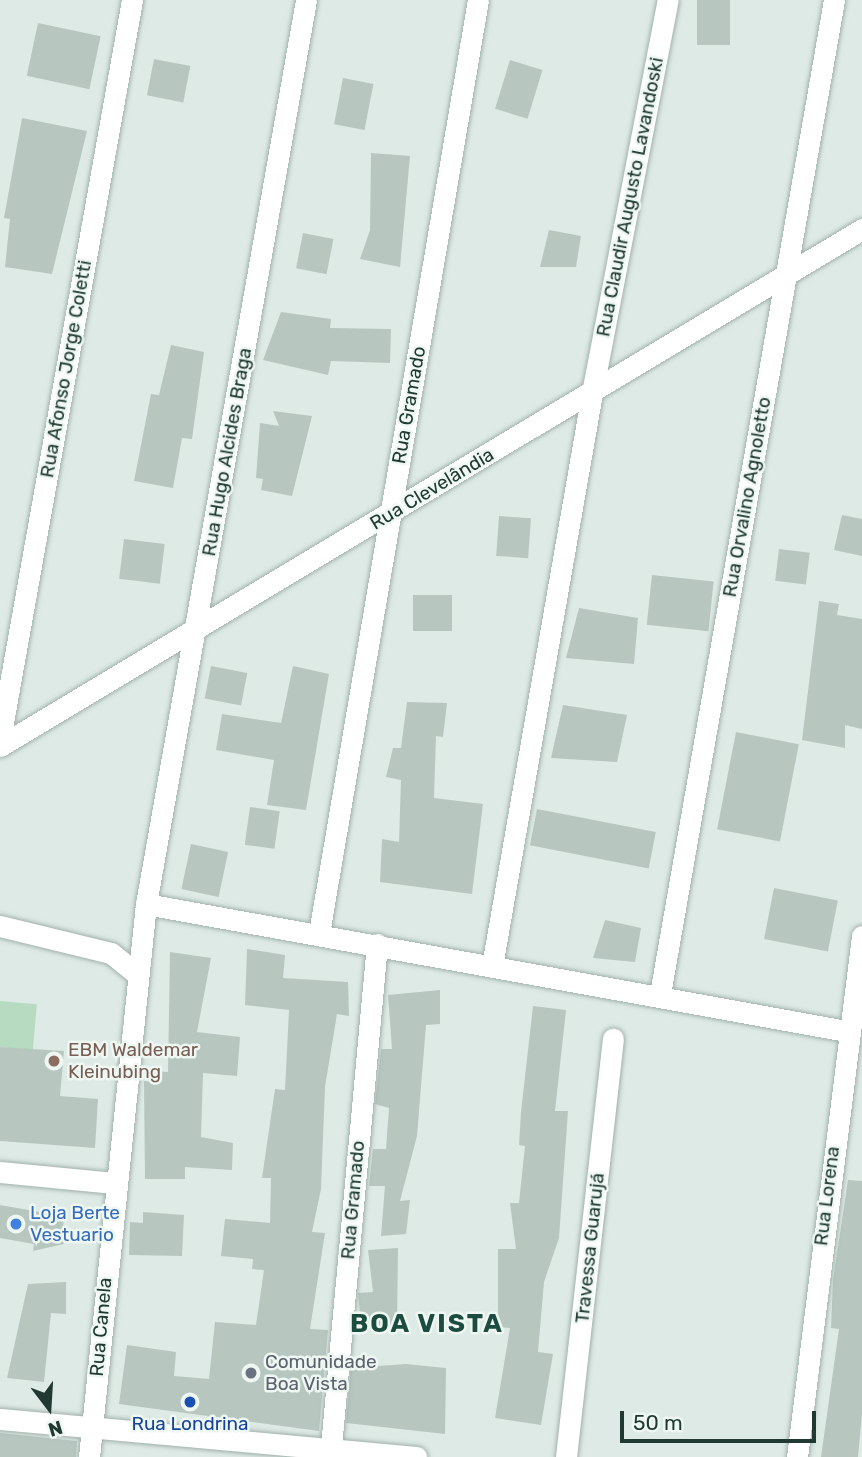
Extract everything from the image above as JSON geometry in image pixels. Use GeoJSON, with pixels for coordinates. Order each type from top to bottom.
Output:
{"type":"FeatureCollection","features":[{"type":"Feature","properties":{"kind":"street","name":"Rua Afonso Jorge Coletti"},"geometry":{"type":"LineString","coordinates":[[0,739],[132,0]]}},
{"type":"Feature","properties":{"kind":"street","name":"Rua Hugo Alcides Braga"},"geometry":{"type":"LineString","coordinates":[[146,904],[306,0]]}},
{"type":"Feature","properties":{"kind":"street","name":"Rua Gramado"},"geometry":{"type":"LineString","coordinates":[[318,933],[478,0]]}},
{"type":"Feature","properties":{"kind":"street","name":"Rua Claudir Augusto Lavandoski"},"geometry":{"type":"LineString","coordinates":[[492,966],[592,393],[668,0]]}},
{"type":"Feature","properties":{"kind":"street","name":"Rua Orvalino Agnoletto"},"geometry":{"type":"LineString","coordinates":[[660,995],[834,0]]}},
{"type":"Feature","properties":{"kind":"street","name":"Rua Clevelândia"},"geometry":{"type":"LineString","coordinates":[[0,746],[862,229]]}},
{"type":"Feature","properties":{"kind":"street"},"geometry":{"type":"LineString","coordinates":[[146,904],[660,995],[846,1031]]}},
{"type":"Feature","properties":{"kind":"street","name":"Rua Canela"},"geometry":{"type":"LineString","coordinates":[[89,1457],[114,1183],[146,904]]}},
{"type":"Feature","properties":{"kind":"street"},"geometry":{"type":"LineString","coordinates":[[0,926],[111,953],[138,975]]}},
{"type":"Feature","properties":{"kind":"street","name":"Rua Lorena"},"geometry":{"type":"LineString","coordinates":[[797,1457],[846,1031],[862,936]]}},
{"type":"Feature","properties":{"kind":"street","name":"Rua Gramado"},"geometry":{"type":"LineString","coordinates":[[330,1453],[377,944]]}},
{"type":"Feature","properties":{"kind":"street","name":"Travessa Guarujá"},"geometry":{"type":"LineString","coordinates":[[566,1457],[613,1039]]}},
{"type":"Feature","properties":{"kind":"street"},"geometry":{"type":"LineString","coordinates":[[0,1172],[114,1183]]}},
{"type":"Feature","properties":{"kind":"street"},"geometry":{"type":"LineString","coordinates":[[0,1419],[330,1453],[416,1457]]}},
{"type":"Feature","properties":{"kind":"green space"},"geometry":{"type":"Polygon","coordinates":[[[0,1001],[37,1004],[33,1050],[0,1047],[0,1001]]]}},
{"type":"Feature","properties":{"kind":"building"},"geometry":{"type":"Polygon","coordinates":[[[697,0],[730,0],[730,45],[697,45],[697,0]]]}},
{"type":"Feature","properties":{"kind":"building"},"geometry":{"type":"Polygon","coordinates":[[[38,23],[101,36],[89,89],[27,76],[38,23]]]}},
{"type":"Feature","properties":{"kind":"building"},"geometry":{"type":"Polygon","coordinates":[[[154,59],[190,66],[183,102],[147,95],[154,59]]]}},
{"type":"Feature","properties":{"kind":"building"},"geometry":{"type":"Polygon","coordinates":[[[510,60],[543,70],[528,119],[495,109],[510,60]]]}},
{"type":"Feature","properties":{"kind":"building"},"geometry":{"type":"Polygon","coordinates":[[[343,78],[373,84],[364,130],[334,124],[343,78]]]}},
{"type":"Feature","properties":{"kind":"building"},"geometry":{"type":"Polygon","coordinates":[[[22,118],[87,131],[52,274],[5,267],[10,219],[4,218],[22,118]]]}},
{"type":"Feature","properties":{"kind":"building"},"geometry":{"type":"Polygon","coordinates":[[[371,153],[410,156],[400,267],[360,259],[370,230],[371,153]]]}},
{"type":"Feature","properties":{"kind":"building"},"geometry":{"type":"Polygon","coordinates":[[[549,230],[581,236],[576,267],[540,267],[549,230]]]}},
{"type":"Feature","properties":{"kind":"building"},"geometry":{"type":"Polygon","coordinates":[[[303,233],[333,239],[327,274],[296,268],[303,233]]]}},
{"type":"Feature","properties":{"kind":"building"},"geometry":{"type":"Polygon","coordinates":[[[281,312],[331,319],[330,328],[391,329],[390,363],[331,361],[328,375],[263,360],[281,312]]]}},
{"type":"Feature","properties":{"kind":"building"},"geometry":{"type":"Polygon","coordinates":[[[171,345],[204,352],[192,439],[182,438],[173,488],[134,481],[151,394],[159,395],[171,345]]]}},
{"type":"Feature","properties":{"kind":"building"},"geometry":{"type":"Polygon","coordinates":[[[273,411],[312,416],[292,496],[261,490],[263,479],[256,478],[260,423],[279,426],[273,411]]]}},
{"type":"Feature","properties":{"kind":"building"},"geometry":{"type":"Polygon","coordinates":[[[842,515],[862,519],[862,556],[834,550],[842,515]]]}},
{"type":"Feature","properties":{"kind":"building"},"geometry":{"type":"Polygon","coordinates":[[[499,516],[531,518],[528,558],[496,556],[499,516]]]}},
{"type":"Feature","properties":{"kind":"building"},"geometry":{"type":"Polygon","coordinates":[[[124,539],[165,544],[160,584],[119,579],[124,539]]]}},
{"type":"Feature","properties":{"kind":"building"},"geometry":{"type":"Polygon","coordinates":[[[779,549],[810,553],[806,585],[775,581],[779,549]]]}},
{"type":"Feature","properties":{"kind":"building"},"geometry":{"type":"Polygon","coordinates":[[[652,575],[714,581],[708,631],[647,625],[652,575]]]}},
{"type":"Feature","properties":{"kind":"building"},"geometry":{"type":"Polygon","coordinates":[[[413,595],[452,595],[452,631],[413,631],[413,595]]]}},
{"type":"Feature","properties":{"kind":"building"},"geometry":{"type":"Polygon","coordinates":[[[819,601],[839,604],[837,615],[862,619],[862,729],[845,725],[845,748],[802,740],[819,601]]]}},
{"type":"Feature","properties":{"kind":"building"},"geometry":{"type":"Polygon","coordinates":[[[579,608],[638,618],[634,664],[566,658],[579,608]]]}},
{"type":"Feature","properties":{"kind":"building"},"geometry":{"type":"Polygon","coordinates":[[[211,666],[247,673],[241,705],[205,698],[211,666]]]}},
{"type":"Feature","properties":{"kind":"building"},"geometry":{"type":"Polygon","coordinates":[[[293,666],[329,674],[306,810],[267,805],[274,760],[216,750],[222,714],[281,723],[293,666]]]}},
{"type":"Feature","properties":{"kind":"building"},"geometry":{"type":"Polygon","coordinates":[[[407,702],[447,703],[443,737],[436,736],[434,798],[483,804],[472,894],[380,882],[382,839],[399,842],[401,780],[386,777],[393,748],[401,748],[407,702]]]}},
{"type":"Feature","properties":{"kind":"building"},"geometry":{"type":"Polygon","coordinates":[[[563,705],[627,715],[617,762],[551,758],[563,705]]]}},
{"type":"Feature","properties":{"kind":"building"},"geometry":{"type":"Polygon","coordinates":[[[736,732],[799,744],[780,841],[717,829],[736,732]]]}},
{"type":"Feature","properties":{"kind":"building"},"geometry":{"type":"Polygon","coordinates":[[[250,807],[280,811],[274,849],[245,845],[250,807]]]}},
{"type":"Feature","properties":{"kind":"building"},"geometry":{"type":"Polygon","coordinates":[[[537,809],[656,832],[649,868],[530,845],[537,809]]]}},
{"type":"Feature","properties":{"kind":"building"},"geometry":{"type":"Polygon","coordinates":[[[191,844],[228,852],[219,897],[181,889],[191,844]]]}},
{"type":"Feature","properties":{"kind":"building"},"geometry":{"type":"Polygon","coordinates":[[[774,888],[838,900],[828,951],[764,939],[774,888]]]}},
{"type":"Feature","properties":{"kind":"building"},"geometry":{"type":"Polygon","coordinates":[[[605,920],[641,928],[635,962],[593,958],[605,920]]]}},
{"type":"Feature","properties":{"kind":"building"},"geometry":{"type":"Polygon","coordinates":[[[247,949],[285,955],[283,978],[348,982],[349,1016],[337,1014],[325,1087],[321,1189],[312,1232],[325,1233],[310,1329],[328,1330],[319,1431],[119,1404],[127,1345],[176,1352],[174,1376],[209,1379],[215,1322],[256,1325],[264,1270],[252,1269],[253,1259],[221,1256],[225,1219],[270,1223],[271,1178],[262,1178],[275,1089],[285,1090],[289,1010],[245,1005],[247,949]]]}},
{"type":"Feature","properties":{"kind":"building"},"geometry":{"type":"Polygon","coordinates":[[[170,952],[211,958],[197,1032],[240,1037],[237,1076],[203,1073],[201,1137],[233,1143],[232,1170],[185,1167],[185,1179],[145,1179],[144,1081],[154,1082],[155,1071],[168,1072],[170,952]]]}},
{"type":"Feature","properties":{"kind":"building"},"geometry":{"type":"Polygon","coordinates":[[[440,990],[440,1024],[426,1025],[417,1136],[400,1201],[410,1200],[406,1234],[381,1236],[385,1186],[369,1186],[373,1149],[386,1149],[389,1108],[375,1104],[381,1049],[392,1049],[388,995],[440,990]]]}},
{"type":"Feature","properties":{"kind":"building"},"geometry":{"type":"Polygon","coordinates":[[[533,1006],[566,1010],[555,1111],[568,1111],[559,1238],[544,1282],[538,1352],[553,1354],[541,1425],[495,1418],[510,1328],[498,1327],[498,1249],[516,1249],[510,1203],[519,1203],[525,1146],[519,1145],[521,1112],[533,1006]]]}},
{"type":"Feature","properties":{"kind":"building"},"geometry":{"type":"Polygon","coordinates":[[[0,1047],[64,1051],[60,1096],[98,1099],[95,1148],[0,1141],[0,1047]]]}},
{"type":"Feature","properties":{"kind":"building"},"geometry":{"type":"Polygon","coordinates":[[[848,1180],[862,1181],[862,1413],[858,1457],[821,1457],[839,1329],[831,1328],[833,1280],[848,1180]]]}},
{"type":"Feature","properties":{"kind":"building"},"geometry":{"type":"Polygon","coordinates":[[[0,1205],[63,1216],[64,1244],[33,1251],[34,1244],[0,1238],[0,1205]]]}},
{"type":"Feature","properties":{"kind":"building"},"geometry":{"type":"Polygon","coordinates":[[[143,1212],[184,1215],[182,1256],[129,1255],[130,1222],[143,1223],[143,1212]]]}},
{"type":"Feature","properties":{"kind":"building"},"geometry":{"type":"Polygon","coordinates":[[[398,1248],[397,1329],[361,1326],[358,1293],[373,1292],[368,1250],[398,1248]]]}},
{"type":"Feature","properties":{"kind":"building"},"geometry":{"type":"Polygon","coordinates":[[[66,1282],[66,1314],[51,1313],[44,1382],[7,1378],[28,1284],[66,1282]]]}},
{"type":"Feature","properties":{"kind":"building"},"geometry":{"type":"Polygon","coordinates":[[[406,1364],[446,1368],[445,1434],[346,1423],[351,1368],[406,1364]]]}},
{"type":"Feature","properties":{"kind":"building"},"geometry":{"type":"Polygon","coordinates":[[[0,1433],[77,1441],[76,1457],[0,1457],[0,1433]]]}},
{"type":"Feature","properties":{"kind":"place","name":"EBM Waldemar Kleinubing"},"geometry":{"type":"Point","coordinates":[54,1061]}},
{"type":"Feature","properties":{"kind":"place","name":"Loja Berte Vestuario"},"geometry":{"type":"Point","coordinates":[16,1224]}},
{"type":"Feature","properties":{"kind":"place","name":"Comunidade Boa Vista"},"geometry":{"type":"Point","coordinates":[251,1373]}},
{"type":"Feature","properties":{"kind":"place","name":"Rua Londrina"},"geometry":{"type":"Point","coordinates":[190,1402]}},
{"type":"Feature","properties":{"kind":"district","name":"BOA VISTA"},"geometry":{"type":"Point","coordinates":[427,1324]}}]}
